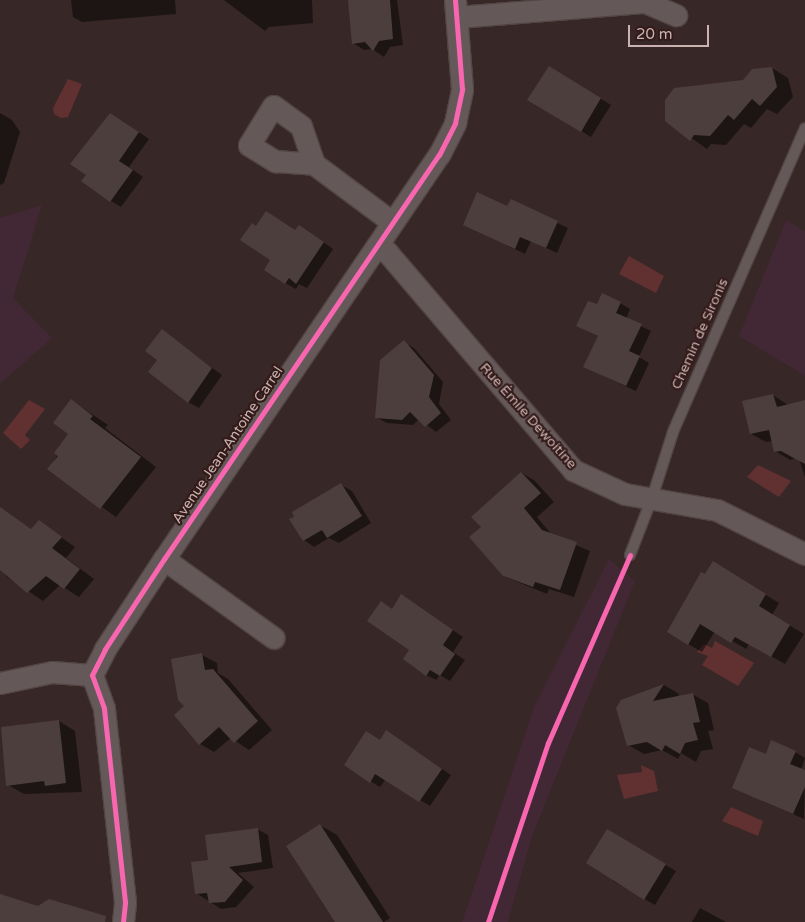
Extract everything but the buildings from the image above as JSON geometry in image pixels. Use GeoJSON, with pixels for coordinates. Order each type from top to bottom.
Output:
{"type":"FeatureCollection","features":[{"type":"Feature","properties":{"kind":"street","name":"Avenue Jean-Antoine Carrel"},"geometry":{"type":"LineString","coordinates":[[92,676],[104,649],[439,154],[455,123],[462,89],[456,8],[645,2],[676,15]]}},
{"type":"Feature","properties":{"kind":"street"},"geometry":{"type":"LineString","coordinates":[[314,164],[392,222]]}},
{"type":"Feature","properties":{"kind":"street","name":"Rue Émile Dewoitine"},"geometry":{"type":"LineString","coordinates":[[377,246],[387,252],[573,470],[625,494],[717,510],[805,554]]}},
{"type":"Feature","properties":{"kind":"street"},"geometry":{"type":"LineString","coordinates":[[164,559],[274,638]]}},
{"type":"Feature","properties":{"kind":"street"},"geometry":{"type":"LineString","coordinates":[[0,683],[52,672],[92,676],[104,708],[125,902],[123,922]]}},
{"type":"Feature","properties":{"kind":"lane","name":"Chemin de Sironis"},"geometry":{"type":"LineString","coordinates":[[630,555],[652,498],[673,432],[805,128]]}},
{"type":"Feature","properties":{"kind":"shaded area"},"geometry":{"type":"Polygon","coordinates":[[[68,79],[82,84],[68,117],[61,118],[54,114],[53,108],[68,79]]]}},
{"type":"Feature","properties":{"kind":"shaded area"},"geometry":{"type":"Polygon","coordinates":[[[42,205],[13,298],[52,338],[0,384],[0,218],[42,205]]]}},
{"type":"Feature","properties":{"kind":"shaded area"},"geometry":{"type":"Polygon","coordinates":[[[786,220],[805,231],[805,376],[739,336],[786,220]]]}},
{"type":"Feature","properties":{"kind":"shaded area"},"geometry":{"type":"Polygon","coordinates":[[[629,256],[664,276],[656,293],[619,274],[629,256]]]}},
{"type":"Feature","properties":{"kind":"shaded area"},"geometry":{"type":"Polygon","coordinates":[[[29,400],[45,409],[25,435],[30,440],[21,449],[3,433],[29,400]]]}},
{"type":"Feature","properties":{"kind":"shaded area"},"geometry":{"type":"Polygon","coordinates":[[[758,465],[791,481],[779,497],[747,477],[758,465]]]}},
{"type":"Feature","properties":{"kind":"shaded area"},"geometry":{"type":"Polygon","coordinates":[[[609,559],[635,581],[532,836],[508,922],[462,922],[534,707],[609,559]]]}},
{"type":"Feature","properties":{"kind":"shaded area"},"geometry":{"type":"Polygon","coordinates":[[[715,641],[754,663],[738,686],[702,665],[708,656],[697,652],[704,644],[712,648],[715,641]]]}},
{"type":"Feature","properties":{"kind":"shaded area"},"geometry":{"type":"Polygon","coordinates":[[[641,765],[654,771],[658,791],[624,799],[617,775],[642,772],[641,765]]]}},
{"type":"Feature","properties":{"kind":"shaded area"},"geometry":{"type":"Polygon","coordinates":[[[731,807],[763,821],[758,836],[722,821],[731,807]]]}},
{"type":"Feature","properties":{"kind":"cycle path"},"geometry":{"type":"LineString","coordinates":[[123,922],[125,902],[104,708],[92,675],[105,649],[164,559],[439,155],[455,123],[462,89],[455,0]]}},
{"type":"Feature","properties":{"kind":"cycle path"},"geometry":{"type":"LineString","coordinates":[[488,922],[548,743],[630,555]]}}]}
